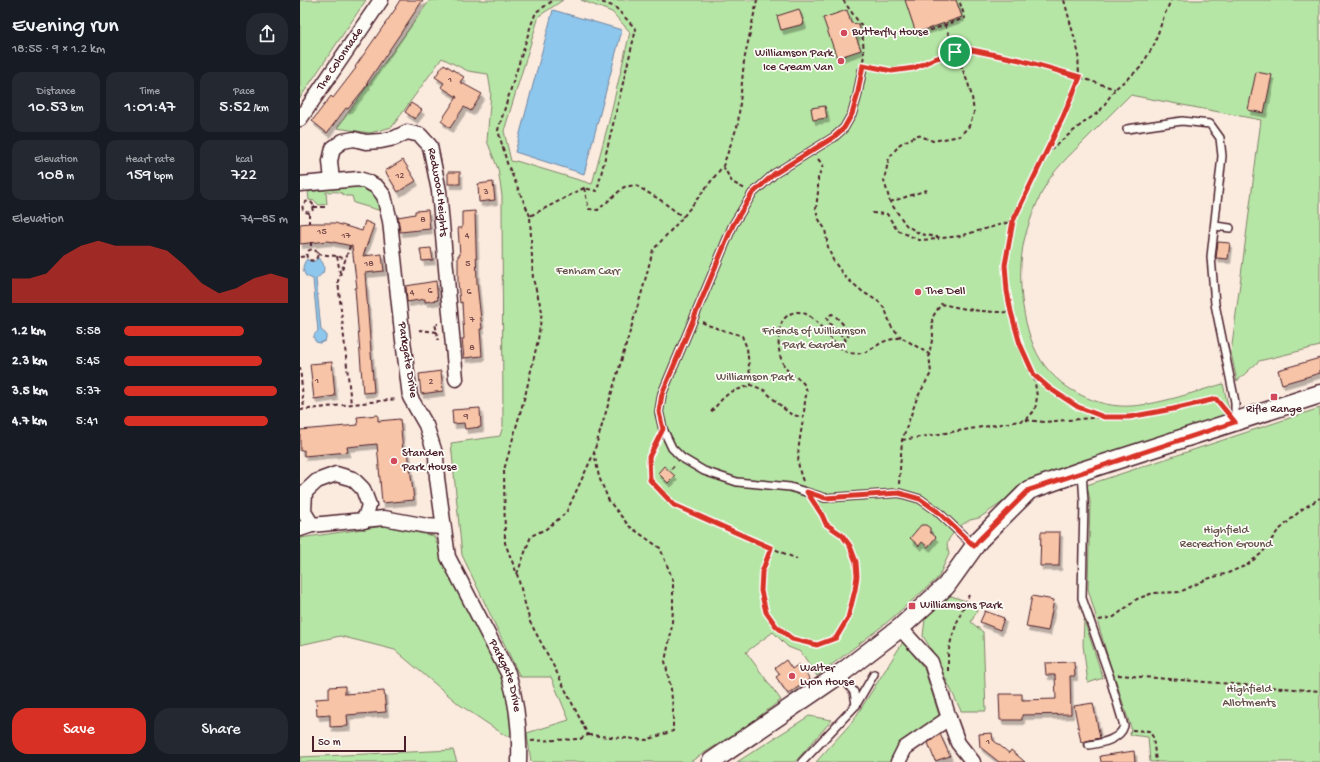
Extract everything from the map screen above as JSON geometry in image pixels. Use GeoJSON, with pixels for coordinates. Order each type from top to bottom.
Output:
{"type":"FeatureCollection","features":[{"type":"Feature","properties":{"kind":"street","name":"The Colonnade"},"geometry":{"type":"LineString","coordinates":[[300,119],[381,0]]}},
{"type":"Feature","properties":{"kind":"street","name":"Redwood Heights"},"geometry":{"type":"LineString","coordinates":[[332,181],[330,161],[333,148],[343,141],[354,139],[366,142],[381,141],[395,138],[407,132],[420,134],[430,146],[439,191],[456,379]]}},
{"type":"Feature","properties":{"kind":"street","name":"Parkgate Drive"},"geometry":{"type":"LineString","coordinates":[[300,184],[360,179],[377,187],[384,196],[390,221],[410,397],[426,425],[436,456],[437,478],[448,557],[508,674],[512,686],[520,742],[519,762]]}},
{"type":"Feature","properties":{"kind":"street"},"geometry":{"type":"LineString","coordinates":[[711,762],[840,674],[900,628],[946,586],[979,540],[1029,490],[1320,394]]}},
{"type":"Feature","properties":{"kind":"street"},"geometry":{"type":"LineString","coordinates":[[364,521],[369,504],[363,489],[353,479],[336,474],[317,481],[305,492],[304,512],[306,527],[364,521],[384,518],[428,526],[443,527]]}},
{"type":"Feature","properties":{"kind":"street"},"geometry":{"type":"LineString","coordinates":[[900,628],[931,662],[958,743],[973,762]]}},
{"type":"Feature","properties":{"kind":"street"},"geometry":{"type":"LineString","coordinates":[[898,762],[905,748],[949,718]]}},
{"type":"Feature","properties":{"kind":"lane"},"geometry":{"type":"LineString","coordinates":[[862,68],[857,97],[852,114],[844,128],[834,137],[813,151],[774,174],[752,194],[733,225],[662,394],[659,412],[663,429],[672,448],[682,458],[704,471],[737,482],[790,487],[825,498],[899,493],[920,499],[937,511],[974,546]]}},
{"type":"Feature","properties":{"kind":"lane"},"geometry":{"type":"LineString","coordinates":[[1127,129],[1182,120],[1210,124],[1220,138],[1222,156],[1211,257],[1214,304],[1235,402],[1235,422]]}},
{"type":"Feature","properties":{"kind":"lane"},"geometry":{"type":"LineString","coordinates":[[1215,226],[1230,228]]}},
{"type":"Feature","properties":{"kind":"lane"},"geometry":{"type":"LineString","coordinates":[[1082,472],[1084,502],[1082,598],[1124,726],[1123,731],[1120,734],[1103,743],[1089,745]]}},
{"type":"Feature","properties":{"kind":"lane"},"geometry":{"type":"LineString","coordinates":[[840,674],[854,692],[856,705]]}},
{"type":"Feature","properties":{"kind":"lane"},"geometry":{"type":"LineString","coordinates":[[802,762],[856,705],[874,674]]}},
{"type":"Feature","properties":{"kind":"path"},"geometry":{"type":"LineString","coordinates":[[554,0],[536,12],[498,130],[507,163],[530,216],[533,279],[542,311],[538,340],[526,392],[504,470],[505,543],[517,574],[530,622],[588,735]]}},
{"type":"Feature","properties":{"kind":"path"},"geometry":{"type":"LineString","coordinates":[[530,216],[584,188],[597,191],[636,29],[615,7],[596,0]]}},
{"type":"Feature","properties":{"kind":"path"},"geometry":{"type":"LineString","coordinates":[[517,574],[531,536],[546,529],[566,513],[594,452],[653,250],[683,217],[723,166],[738,124],[744,61],[757,0]]}},
{"type":"Feature","properties":{"kind":"path"},"geometry":{"type":"LineString","coordinates":[[843,0],[862,27],[864,54],[862,68],[892,71],[914,68],[955,52],[972,50],[1020,60],[1080,77],[1115,89]]}},
{"type":"Feature","properties":{"kind":"path"},"geometry":{"type":"LineString","coordinates":[[917,35],[965,18],[959,0]]}},
{"type":"Feature","properties":{"kind":"path"},"geometry":{"type":"LineString","coordinates":[[1026,420],[1035,410],[1036,397],[1034,375],[1020,344],[1011,312],[1007,291],[1005,265],[1013,221],[1063,117],[1080,77],[1078,50],[1064,0]]}},
{"type":"Feature","properties":{"kind":"path"},"geometry":{"type":"LineString","coordinates":[[1045,155],[1100,111],[1115,89],[1140,68],[1154,45],[1170,0]]}},
{"type":"Feature","properties":{"kind":"path"},"geometry":{"type":"LineString","coordinates":[[942,238],[920,234],[906,225],[890,202],[884,180],[889,158],[900,144],[918,135],[933,141],[960,136],[969,126],[974,113],[972,97],[945,25]]}},
{"type":"Feature","properties":{"kind":"path"},"geometry":{"type":"LineString","coordinates":[[813,151],[822,165],[818,178],[816,209],[818,218],[825,229],[828,247],[833,260],[845,276],[863,292],[879,302],[885,309],[891,326],[901,337],[929,354]]}},
{"type":"Feature","properties":{"kind":"path"},"geometry":{"type":"LineString","coordinates":[[723,166],[732,182],[752,194]]}},
{"type":"Feature","properties":{"kind":"path"},"geometry":{"type":"LineString","coordinates":[[584,188],[589,209],[598,210],[624,187],[635,185],[683,217]]}},
{"type":"Feature","properties":{"kind":"path"},"geometry":{"type":"LineString","coordinates":[[890,202],[927,190]]}},
{"type":"Feature","properties":{"kind":"path"},"geometry":{"type":"LineString","coordinates":[[309,213],[304,211],[304,204],[306,202],[310,202],[314,207]]}},
{"type":"Feature","properties":{"kind":"path"},"geometry":{"type":"LineString","coordinates":[[314,207],[328,207]]}},
{"type":"Feature","properties":{"kind":"path"},"geometry":{"type":"LineString","coordinates":[[309,223],[309,213],[314,207]]}},
{"type":"Feature","properties":{"kind":"path"},"geometry":{"type":"LineString","coordinates":[[872,213],[887,214],[896,230],[919,240],[960,236],[1013,221]]}},
{"type":"Feature","properties":{"kind":"path"},"geometry":{"type":"LineString","coordinates":[[307,256],[311,249],[311,242]]}},
{"type":"Feature","properties":{"kind":"path"},"geometry":{"type":"LineString","coordinates":[[350,246],[338,281],[351,404]]}},
{"type":"Feature","properties":{"kind":"path"},"geometry":{"type":"LineString","coordinates":[[311,249],[316,250],[318,254],[337,256],[346,259]]}},
{"type":"Feature","properties":{"kind":"path"},"geometry":{"type":"LineString","coordinates":[[300,257],[307,256],[309,259],[313,260],[318,254]]}},
{"type":"Feature","properties":{"kind":"path"},"geometry":{"type":"LineString","coordinates":[[337,256],[340,274]]}},
{"type":"Feature","properties":{"kind":"path"},"geometry":{"type":"LineString","coordinates":[[899,493],[902,440],[917,398],[931,373],[929,354],[933,336],[932,318],[941,304],[966,310],[1011,312]]}},
{"type":"Feature","properties":{"kind":"path"},"geometry":{"type":"LineString","coordinates":[[771,548],[762,572],[761,591],[766,612],[776,626],[792,639],[817,645],[836,638],[848,618],[857,576],[856,562],[850,546],[842,535],[826,524],[807,492],[800,474],[798,448],[804,418],[804,402],[807,391],[803,383],[785,367],[780,354],[779,341],[782,321],[794,312],[803,313],[811,317],[839,348],[849,353],[858,354],[868,352],[884,341],[901,337]]}},
{"type":"Feature","properties":{"kind":"path"},"geometry":{"type":"LineString","coordinates":[[839,348],[846,340],[850,333],[835,315],[832,314],[828,316],[828,322],[846,340]]}},
{"type":"Feature","properties":{"kind":"path"},"geometry":{"type":"LineString","coordinates":[[694,318],[711,327],[742,336],[747,348],[751,385]]}},
{"type":"Feature","properties":{"kind":"path"},"geometry":{"type":"LineString","coordinates":[[435,324],[438,339]]}},
{"type":"Feature","properties":{"kind":"path"},"geometry":{"type":"LineString","coordinates":[[419,330],[436,332]]}},
{"type":"Feature","properties":{"kind":"path"},"geometry":{"type":"LineString","coordinates":[[300,367],[304,409]]}},
{"type":"Feature","properties":{"kind":"path"},"geometry":{"type":"LineString","coordinates":[[1034,375],[1049,388],[1078,407],[1104,417]]}},
{"type":"Feature","properties":{"kind":"path"},"geometry":{"type":"LineString","coordinates":[[711,412],[724,397],[731,392],[751,385],[764,390],[792,415],[804,418]]}},
{"type":"Feature","properties":{"kind":"path"},"geometry":{"type":"LineString","coordinates":[[300,410],[410,397]]}},
{"type":"Feature","properties":{"kind":"path"},"geometry":{"type":"LineString","coordinates":[[902,440],[1026,420],[1044,422],[1104,417],[1129,417],[1216,399],[1235,422]]}},
{"type":"Feature","properties":{"kind":"path"},"geometry":{"type":"LineString","coordinates":[[663,429],[649,457],[650,480],[674,505],[797,560]]}},
{"type":"Feature","properties":{"kind":"path"},"geometry":{"type":"LineString","coordinates":[[520,742],[580,739],[588,735],[646,740],[673,731],[674,710],[665,661],[671,634],[672,580],[660,548],[629,526],[609,501],[599,477],[594,452]]}},
{"type":"Feature","properties":{"kind":"path"},"geometry":{"type":"LineString","coordinates":[[1097,620],[1114,617],[1138,599],[1153,593],[1180,592],[1207,579],[1228,573],[1247,565],[1262,552],[1277,532],[1302,510],[1320,498]]}},
{"type":"Feature","properties":{"kind":"path"},"geometry":{"type":"LineString","coordinates":[[948,677],[948,655],[960,616],[969,595]]}},
{"type":"Feature","properties":{"kind":"path"},"geometry":{"type":"LineString","coordinates":[[1108,675],[1124,675],[1320,691]]}},
{"type":"Feature","properties":{"kind":"path"},"geometry":{"type":"LineString","coordinates":[[1123,731],[1149,731],[1153,737],[1156,762]]}},
{"type":"Feature","properties":{"kind":"green space"},"geometry":{"type":"Polygon","coordinates":[[[300,0],[366,0],[300,98],[300,0]]]}},
{"type":"Feature","properties":{"kind":"green space","name":"Williamson Park"},"geometry":{"type":"Polygon","coordinates":[[[430,0],[563,0],[539,16],[504,131],[511,161],[516,161],[592,184],[609,121],[630,32],[612,12],[581,0],[1320,0],[1320,346],[1259,361],[1237,381],[1231,353],[1261,120],[1130,95],[1056,170],[1043,190],[1035,209],[1024,241],[1021,272],[1023,306],[1031,339],[1037,353],[1052,375],[1067,387],[1092,400],[1120,406],[1145,405],[1172,399],[1223,384],[1230,414],[1119,449],[1042,476],[979,518],[970,520],[963,524],[956,529],[949,539],[947,544],[949,554],[938,578],[885,624],[817,676],[801,652],[788,647],[773,632],[746,652],[781,700],[745,727],[690,762],[531,762],[527,733],[569,720],[551,677],[520,677],[462,555],[451,443],[500,436],[503,426],[502,196],[498,169],[487,141],[491,92],[488,74],[468,71],[442,58],[392,127],[370,133],[337,128],[430,0]]]}},
{"type":"Feature","properties":{"kind":"green space"},"geometry":{"type":"Polygon","coordinates":[[[353,186],[363,188],[372,193],[378,200],[382,210],[354,203],[352,196],[345,196],[336,192],[326,192],[327,204],[319,205],[315,201],[309,200],[308,192],[353,186]]]}},
{"type":"Feature","properties":{"kind":"green space","name":"Highfield Recreation Ground"},"geometry":{"type":"Polygon","coordinates":[[[1320,408],[1320,762],[1150,762],[1148,737],[1130,735],[1131,727],[1111,668],[1088,589],[1090,501],[1087,485],[1320,408]]]}},
{"type":"Feature","properties":{"kind":"green space"},"geometry":{"type":"Polygon","coordinates":[[[384,526],[434,536],[449,575],[507,685],[513,736],[506,736],[460,705],[395,650],[340,636],[300,645],[300,538],[384,526]]]}},
{"type":"Feature","properties":{"kind":"green space"},"geometry":{"type":"Polygon","coordinates":[[[948,595],[975,604],[977,611],[971,622],[983,632],[986,711],[961,711],[934,654],[923,636],[925,619],[948,595]]]}},
{"type":"Feature","properties":{"kind":"green space"},"geometry":{"type":"Polygon","coordinates":[[[1084,620],[1103,678],[1088,683],[1083,645],[1084,620]]]}},
{"type":"Feature","properties":{"kind":"green space"},"geometry":{"type":"Polygon","coordinates":[[[903,642],[924,668],[940,718],[893,762],[816,762],[853,721],[903,642]]]}},
{"type":"Feature","properties":{"kind":"green space"},"geometry":{"type":"Polygon","coordinates":[[[809,716],[832,720],[795,762],[737,762],[809,716]]]}},
{"type":"Feature","properties":{"kind":"green space"},"geometry":{"type":"Polygon","coordinates":[[[453,750],[457,762],[300,762],[300,757],[453,750]]]}},
{"type":"Feature","properties":{"kind":"water"},"geometry":{"type":"Polygon","coordinates":[[[553,10],[622,30],[584,174],[515,152],[553,10]]]}},
{"type":"Feature","properties":{"kind":"water"},"geometry":{"type":"Polygon","coordinates":[[[318,258],[322,261],[324,267],[323,273],[316,279],[321,330],[326,334],[325,341],[320,343],[316,342],[314,337],[318,331],[313,279],[306,276],[303,268],[307,259],[313,262],[318,258]]]}},
{"type":"Feature","properties":{"kind":"building"},"geometry":{"type":"Polygon","coordinates":[[[400,0],[423,0],[367,83],[368,84],[348,109],[346,108],[327,133],[312,121],[331,96],[333,98],[356,68],[355,67],[400,0]]]}},
{"type":"Feature","properties":{"kind":"building"},"geometry":{"type":"Polygon","coordinates":[[[905,0],[956,0],[962,17],[916,33],[905,0]]]}},
{"type":"Feature","properties":{"kind":"building"},"geometry":{"type":"Polygon","coordinates":[[[799,9],[804,24],[781,30],[777,16],[799,9]]]}},
{"type":"Feature","properties":{"kind":"building","name":"Butterfly House"},"geometry":{"type":"Polygon","coordinates":[[[847,10],[851,23],[858,24],[860,28],[860,32],[856,37],[861,50],[837,58],[823,18],[847,10]]]}},
{"type":"Feature","properties":{"kind":"building"},"geometry":{"type":"Polygon","coordinates":[[[444,64],[464,77],[460,82],[482,94],[471,111],[464,107],[450,128],[441,121],[457,97],[441,87],[444,83],[435,77],[444,64]]]}},
{"type":"Feature","properties":{"kind":"building"},"geometry":{"type":"Polygon","coordinates":[[[1256,72],[1272,75],[1264,113],[1248,110],[1256,72]]]}},
{"type":"Feature","properties":{"kind":"building"},"geometry":{"type":"Polygon","coordinates":[[[411,103],[422,110],[415,119],[405,112],[411,103]]]}},
{"type":"Feature","properties":{"kind":"building"},"geometry":{"type":"Polygon","coordinates":[[[825,106],[827,118],[813,120],[811,108],[825,106]]]}},
{"type":"Feature","properties":{"kind":"building"},"geometry":{"type":"Polygon","coordinates":[[[403,160],[416,181],[398,192],[385,171],[403,160]]]}},
{"type":"Feature","properties":{"kind":"building"},"geometry":{"type":"Polygon","coordinates":[[[448,172],[460,172],[460,184],[448,184],[448,172]]]}},
{"type":"Feature","properties":{"kind":"building"},"geometry":{"type":"Polygon","coordinates":[[[493,182],[495,200],[479,202],[478,184],[493,182]]]}},
{"type":"Feature","properties":{"kind":"building"},"geometry":{"type":"Polygon","coordinates":[[[428,210],[430,229],[400,232],[398,217],[415,214],[415,211],[428,210]]]}},
{"type":"Feature","properties":{"kind":"building"},"geometry":{"type":"Polygon","coordinates":[[[475,211],[477,283],[482,329],[480,329],[482,356],[464,358],[462,339],[464,339],[462,302],[460,303],[458,283],[458,255],[460,255],[458,228],[462,228],[462,212],[475,211]]]}},
{"type":"Feature","properties":{"kind":"building"},"geometry":{"type":"Polygon","coordinates":[[[365,221],[374,225],[363,256],[382,254],[384,271],[365,273],[374,392],[363,393],[355,288],[357,288],[352,246],[328,241],[300,244],[300,224],[335,223],[362,231],[365,221]]]}},
{"type":"Feature","properties":{"kind":"building"},"geometry":{"type":"Polygon","coordinates":[[[1218,242],[1230,243],[1228,259],[1216,258],[1218,242]]]}},
{"type":"Feature","properties":{"kind":"building"},"geometry":{"type":"Polygon","coordinates":[[[431,248],[433,260],[422,261],[420,249],[431,248]]]}},
{"type":"Feature","properties":{"kind":"building"},"geometry":{"type":"Polygon","coordinates":[[[436,281],[438,300],[425,302],[425,299],[407,302],[406,286],[436,281]]]}},
{"type":"Feature","properties":{"kind":"building"},"geometry":{"type":"Polygon","coordinates":[[[1320,358],[1320,373],[1282,384],[1278,370],[1320,358]]]}},
{"type":"Feature","properties":{"kind":"building"},"geometry":{"type":"Polygon","coordinates":[[[332,362],[335,396],[314,399],[310,364],[332,362]]]}},
{"type":"Feature","properties":{"kind":"building"},"geometry":{"type":"Polygon","coordinates":[[[441,371],[443,391],[421,394],[419,374],[441,371]]]}},
{"type":"Feature","properties":{"kind":"building"},"geometry":{"type":"Polygon","coordinates":[[[480,408],[481,427],[465,429],[464,423],[453,424],[452,410],[480,408]]]}},
{"type":"Feature","properties":{"kind":"building","name":"Standen Park House"},"geometry":{"type":"Polygon","coordinates":[[[378,415],[378,421],[400,419],[403,451],[408,451],[414,500],[382,503],[377,444],[347,447],[348,452],[304,456],[304,450],[300,451],[300,430],[358,425],[357,417],[378,415]]]}},
{"type":"Feature","properties":{"kind":"building"},"geometry":{"type":"Polygon","coordinates":[[[664,466],[675,476],[668,483],[658,473],[664,466]]]}},
{"type":"Feature","properties":{"kind":"building"},"geometry":{"type":"Polygon","coordinates":[[[921,525],[926,525],[930,528],[930,532],[936,537],[928,547],[922,542],[919,546],[910,538],[921,525]]]}},
{"type":"Feature","properties":{"kind":"building"},"geometry":{"type":"Polygon","coordinates":[[[1041,532],[1060,532],[1059,566],[1040,566],[1041,532]]]}},
{"type":"Feature","properties":{"kind":"building"},"geometry":{"type":"Polygon","coordinates":[[[1032,596],[1054,600],[1048,631],[1026,627],[1032,596]]]}},
{"type":"Feature","properties":{"kind":"building"},"geometry":{"type":"Polygon","coordinates":[[[985,611],[1004,618],[1000,630],[980,622],[985,611]]]}},
{"type":"Feature","properties":{"kind":"building","name":"Walter Lyon House"},"geometry":{"type":"Polygon","coordinates":[[[786,660],[792,669],[799,664],[810,679],[788,694],[776,677],[780,674],[775,668],[786,660]]]}},
{"type":"Feature","properties":{"kind":"building"},"geometry":{"type":"Polygon","coordinates":[[[1074,662],[1075,676],[1070,676],[1071,714],[1022,715],[1022,720],[1000,720],[999,694],[1022,694],[1022,700],[1056,699],[1055,675],[1046,675],[1045,663],[1074,662]]]}},
{"type":"Feature","properties":{"kind":"building"},"geometry":{"type":"Polygon","coordinates":[[[345,686],[345,694],[384,691],[386,712],[347,715],[348,726],[330,727],[330,715],[317,716],[316,699],[329,698],[329,687],[345,686]]]}},
{"type":"Feature","properties":{"kind":"building"},"geometry":{"type":"Polygon","coordinates":[[[1093,703],[1100,738],[1081,742],[1074,706],[1093,703]]]}},
{"type":"Feature","properties":{"kind":"building"},"geometry":{"type":"Polygon","coordinates":[[[992,733],[993,740],[1009,753],[1011,750],[1025,762],[999,762],[980,747],[979,734],[992,733]]]}},
{"type":"Feature","properties":{"kind":"building"},"geometry":{"type":"Polygon","coordinates":[[[940,734],[950,756],[935,761],[928,743],[940,734]]]}},
{"type":"Feature","properties":{"kind":"building"},"geometry":{"type":"Polygon","coordinates":[[[1134,751],[1135,762],[1101,762],[1100,756],[1134,751]]]}},
{"type":"Feature","properties":{"kind":"place","name":"Butterfly House"},"geometry":{"type":"Point","coordinates":[844,33]}},
{"type":"Feature","properties":{"kind":"place","name":"Williamson Park Ice Cream Van"},"geometry":{"type":"Point","coordinates":[841,61]}},
{"type":"Feature","properties":{"kind":"place","name":"The Dell"},"geometry":{"type":"Point","coordinates":[918,292]}},
{"type":"Feature","properties":{"kind":"place","name":"Rifle Range"},"geometry":{"type":"Point","coordinates":[1274,397]}},
{"type":"Feature","properties":{"kind":"place","name":"Standen Park House"},"geometry":{"type":"Point","coordinates":[394,461]}},
{"type":"Feature","properties":{"kind":"place","name":"Williamsons Park"},"geometry":{"type":"Point","coordinates":[912,606]}},
{"type":"Feature","properties":{"kind":"place","name":"Walter Lyon House"},"geometry":{"type":"Point","coordinates":[792,676]}},
{"type":"Feature","properties":{"kind":"route"},"geometry":{"type":"LineString","coordinates":[[972,50],[989,53],[1080,77],[1063,117],[1013,221],[1005,265],[1007,291],[1011,312],[1020,344],[1034,375],[1049,388],[1078,407],[1104,417],[1129,417],[1216,399],[1235,422],[1029,490],[974,546],[937,511],[920,499],[899,493],[825,498],[807,492],[826,524],[842,535],[850,546],[856,562],[857,576],[848,618],[836,638],[817,645],[792,639],[776,626],[766,612],[761,591],[762,572],[771,548],[674,505],[650,480],[649,457],[663,429],[659,412],[662,394],[733,225],[752,194],[774,174],[834,137],[844,128],[852,114],[863,65],[886,71],[914,68],[955,52],[972,50]]}},
{"type":"Feature","properties":{"kind":"park label","name":"Fenham Carr"},"geometry":{"type":"Point","coordinates":[588,272]}},
{"type":"Feature","properties":{"kind":"park label","name":"Friends of Williamson Park Garden"},"geometry":{"type":"Point","coordinates":[814,339]}},
{"type":"Feature","properties":{"kind":"park label","name":"Highfield Allotments"},"geometry":{"type":"Point","coordinates":[1249,697]}}]}
